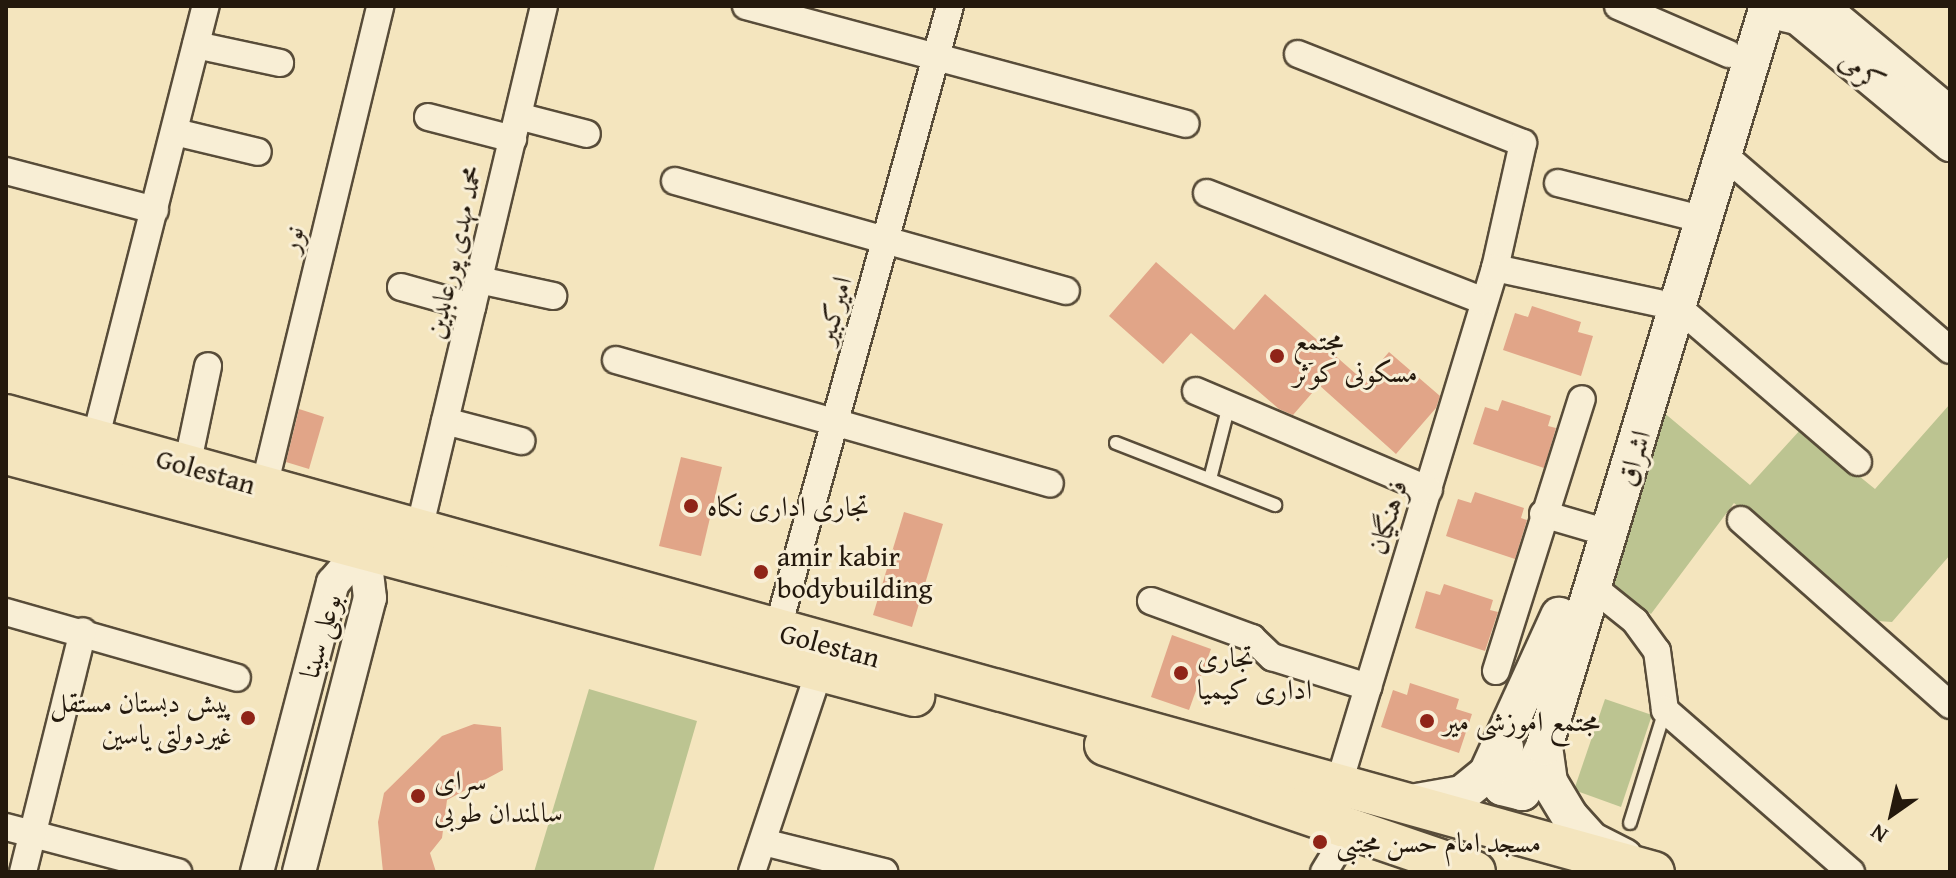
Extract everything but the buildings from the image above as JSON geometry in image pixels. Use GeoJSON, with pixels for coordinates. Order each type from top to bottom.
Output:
{"type":"FeatureCollection","features":[{"type":"Feature","properties":{"kind":"main road","name":"اشراق"},"geometry":{"type":"LineString","coordinates":[[1650,871],[1591,840],[1570,817],[1549,782],[1544,747],[1594,588],[1668,306],[1685,215],[1729,54],[1759,8]]}},
{"type":"Feature","properties":{"kind":"main road","name":"اشراق"},"geometry":{"type":"LineString","coordinates":[[1411,803],[1475,787],[1508,737],[1591,528],[1724,155],[1759,8]]}},
{"type":"Feature","properties":{"kind":"main road","name":"Golestan"},"geometry":{"type":"LineString","coordinates":[[6,415],[279,492],[368,532],[819,672],[1370,811],[1559,872]]}},
{"type":"Feature","properties":{"kind":"main road","name":"Golestan"},"geometry":{"type":"LineString","coordinates":[[6,454],[368,532],[521,559],[1650,871]]}},
{"type":"Feature","properties":{"kind":"main road"},"geometry":{"type":"LineString","coordinates":[[1508,737],[1502,787],[1522,792],[1531,784],[1544,747]]}},
{"type":"Feature","properties":{"kind":"main road"},"geometry":{"type":"LineString","coordinates":[[1090,740],[1350,829],[1403,858],[1475,872]]}},
{"type":"Feature","properties":{"kind":"street"},"geometry":{"type":"LineString","coordinates":[[95,440],[206,6]]}},
{"type":"Feature","properties":{"kind":"street","name":"نور"},"geometry":{"type":"LineString","coordinates":[[279,492],[380,6]]}},
{"type":"Feature","properties":{"kind":"street","name":"محمد مهدی پورعابدین"},"geometry":{"type":"LineString","coordinates":[[423,513],[544,6]]}},
{"type":"Feature","properties":{"kind":"street"},"geometry":{"type":"LineString","coordinates":[[746,6],[1185,124]]}},
{"type":"Feature","properties":{"kind":"street","name":"امیرکبیر"},"geometry":{"type":"LineString","coordinates":[[777,631],[950,6]]}},
{"type":"Feature","properties":{"kind":"street"},"geometry":{"type":"LineString","coordinates":[[1618,6],[1729,54]]}},
{"type":"Feature","properties":{"kind":"street","name":"کرمی"},"geometry":{"type":"LineString","coordinates":[[1822,6],[1950,113]]}},
{"type":"Feature","properties":{"kind":"street","name":"کرمی"},"geometry":{"type":"LineString","coordinates":[[1759,8],[1797,18],[1950,145]]}},
{"type":"Feature","properties":{"kind":"street"},"geometry":{"type":"LineString","coordinates":[[196,45],[280,63]]}},
{"type":"Feature","properties":{"kind":"street","name":"فرهنگیان"},"geometry":{"type":"LineString","coordinates":[[1298,54],[1523,143],[1495,268],[1339,783]]}},
{"type":"Feature","properties":{"kind":"street"},"geometry":{"type":"LineString","coordinates":[[428,117],[587,134]]}},
{"type":"Feature","properties":{"kind":"street"},"geometry":{"type":"LineString","coordinates":[[175,132],[258,152]]}},
{"type":"Feature","properties":{"kind":"street"},"geometry":{"type":"LineString","coordinates":[[1724,155],[1950,350]]}},
{"type":"Feature","properties":{"kind":"street"},"geometry":{"type":"LineString","coordinates":[[6,171],[155,210]]}},
{"type":"Feature","properties":{"kind":"street"},"geometry":{"type":"LineString","coordinates":[[675,181],[885,243],[1066,291]]}},
{"type":"Feature","properties":{"kind":"street"},"geometry":{"type":"LineString","coordinates":[[1558,183],[1685,215]]}},
{"type":"Feature","properties":{"kind":"street"},"geometry":{"type":"LineString","coordinates":[[1207,193],[1484,301]]}},
{"type":"Feature","properties":{"kind":"street"},"geometry":{"type":"LineString","coordinates":[[1495,268],[1668,306],[1858,462]]}},
{"type":"Feature","properties":{"kind":"street"},"geometry":{"type":"LineString","coordinates":[[479,280],[553,296]]}},
{"type":"Feature","properties":{"kind":"street"},"geometry":{"type":"LineString","coordinates":[[401,287],[472,307]]}},
{"type":"Feature","properties":{"kind":"street"},"geometry":{"type":"LineString","coordinates":[[616,360],[835,420],[1050,484]]}},
{"type":"Feature","properties":{"kind":"street"},"geometry":{"type":"LineString","coordinates":[[187,466],[208,366]]}},
{"type":"Feature","properties":{"kind":"street"},"geometry":{"type":"LineString","coordinates":[[1196,391],[1429,490]]}},
{"type":"Feature","properties":{"kind":"street"},"geometry":{"type":"LineString","coordinates":[[1496,671],[1543,514],[1582,399]]}},
{"type":"Feature","properties":{"kind":"street"},"geometry":{"type":"LineString","coordinates":[[445,421],[521,441]]}},
{"type":"Feature","properties":{"kind":"street"},"geometry":{"type":"LineString","coordinates":[[279,492],[325,488],[423,513],[491,533],[521,559]]}},
{"type":"Feature","properties":{"kind":"street"},"geometry":{"type":"LineString","coordinates":[[1543,514],[1591,528]]}},
{"type":"Feature","properties":{"kind":"street"},"geometry":{"type":"LineString","coordinates":[[1741,520],[1950,705]]}},
{"type":"Feature","properties":{"kind":"street","name":"بوعلی سینا"},"geometry":{"type":"LineString","coordinates":[[257,872],[333,583],[368,532]]}},
{"type":"Feature","properties":{"kind":"street","name":"بوعلی سینا"},"geometry":{"type":"LineString","coordinates":[[299,872],[370,598],[368,532]]}},
{"type":"Feature","properties":{"kind":"street"},"geometry":{"type":"LineString","coordinates":[[1594,588],[1635,621],[1657,651],[1665,710],[1851,872]]}},
{"type":"Feature","properties":{"kind":"street"},"geometry":{"type":"LineString","coordinates":[[1151,601],[1252,638],[1272,657],[1368,687]]}},
{"type":"Feature","properties":{"kind":"street"},"geometry":{"type":"LineString","coordinates":[[6,612],[83,631],[237,678]]}},
{"type":"Feature","properties":{"kind":"street"},"geometry":{"type":"LineString","coordinates":[[23,872],[83,631]]}},
{"type":"Feature","properties":{"kind":"street"},"geometry":{"type":"LineString","coordinates":[[752,872],[819,672]]}},
{"type":"Feature","properties":{"kind":"street"},"geometry":{"type":"LineString","coordinates":[[6,827],[178,872]]}},
{"type":"Feature","properties":{"kind":"street"},"geometry":{"type":"LineString","coordinates":[[1324,872],[1350,829]]}},
{"type":"Feature","properties":{"kind":"street"},"geometry":{"type":"LineString","coordinates":[[763,842],[884,872]]}},
{"type":"Feature","properties":{"kind":"lane"},"geometry":{"type":"LineString","coordinates":[[1210,479],[1229,405]]}},
{"type":"Feature","properties":{"kind":"lane"},"geometry":{"type":"LineString","coordinates":[[1116,443],[1275,505]]}},
{"type":"Feature","properties":{"kind":"lane"},"geometry":{"type":"LineString","coordinates":[[1630,823],[1665,710]]}},
{"type":"Feature","properties":{"kind":"green space"},"geometry":{"type":"Polygon","coordinates":[[[1950,404],[1950,555],[1892,622],[1863,620],[1734,503],[1651,614],[1613,586],[1662,411],[1750,485],[1801,429],[1875,489],[1950,404]]]}},
{"type":"Feature","properties":{"kind":"green space"},"geometry":{"type":"Polygon","coordinates":[[[589,689],[697,721],[653,872],[534,872],[589,689]]]}},
{"type":"Feature","properties":{"kind":"green space"},"geometry":{"type":"Polygon","coordinates":[[[1605,699],[1652,715],[1621,807],[1574,790],[1605,699]]]}},
{"type":"Feature","properties":{"kind":"place","name":"مجتمع مسکونی کوثر"},"geometry":{"type":"Point","coordinates":[1277,356]}},
{"type":"Feature","properties":{"kind":"place","name":"تجاری اداری نکاه"},"geometry":{"type":"Point","coordinates":[691,506]}},
{"type":"Feature","properties":{"kind":"place","name":"amir kabir bodybuilding"},"geometry":{"type":"Point","coordinates":[761,572]}},
{"type":"Feature","properties":{"kind":"place","name":"تجاری اداری کیمیا"},"geometry":{"type":"Point","coordinates":[1181,673]}},
{"type":"Feature","properties":{"kind":"place","name":"پیش دبستان مستقل غیردولتی یاسین"},"geometry":{"type":"Point","coordinates":[248,718]}},
{"type":"Feature","properties":{"kind":"place","name":"مجتمع اموزشی میر"},"geometry":{"type":"Point","coordinates":[1427,721]}},
{"type":"Feature","properties":{"kind":"place","name":"سرای سالمندان طوبی"},"geometry":{"type":"Point","coordinates":[418,796]}},
{"type":"Feature","properties":{"kind":"place","name":"مسجد امام حسن مجتبی"},"geometry":{"type":"Point","coordinates":[1320,842]}}]}
